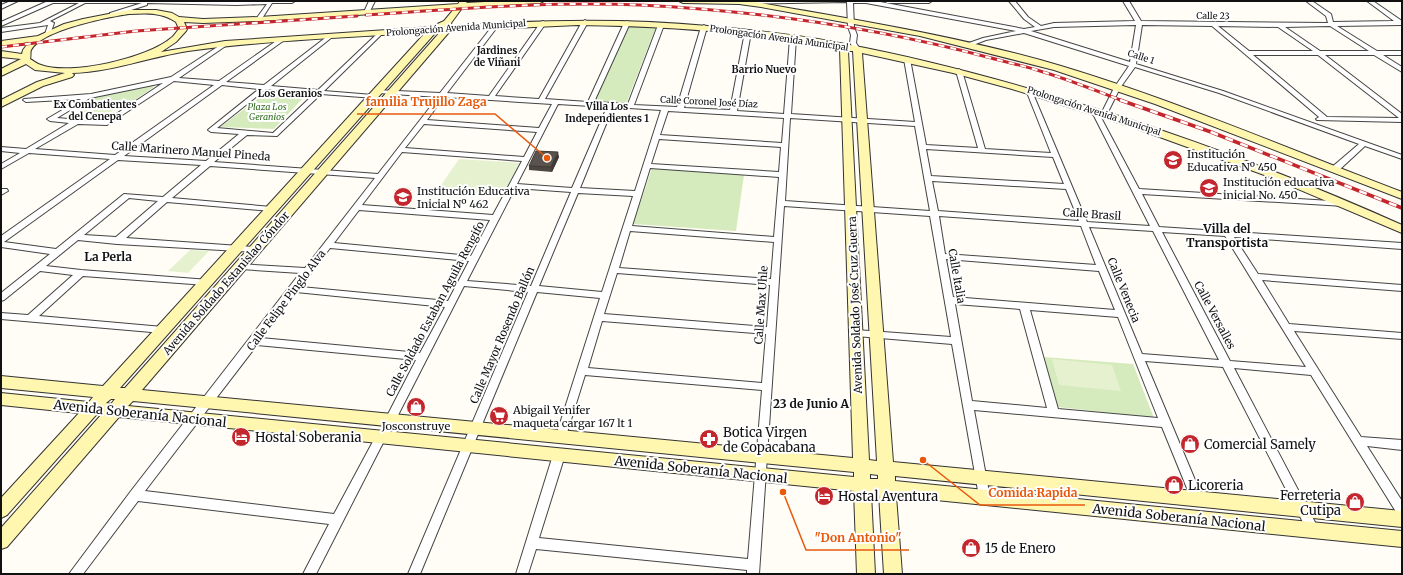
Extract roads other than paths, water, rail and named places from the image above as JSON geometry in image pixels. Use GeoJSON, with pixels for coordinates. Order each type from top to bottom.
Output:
{"type":"FeatureCollection","features":[{"type":"Feature","properties":{"kind":"street"},"geometry":{"type":"LineString","coordinates":[[1,7],[15,1]]}},
{"type":"Feature","properties":{"kind":"street"},"geometry":{"type":"LineString","coordinates":[[1,28],[52,1],[235,1],[237,3],[292,1]]}},
{"type":"Feature","properties":{"kind":"street"},"geometry":{"type":"LineString","coordinates":[[151,1],[151,7],[164,14]]}},
{"type":"Feature","properties":{"kind":"street"},"geometry":{"type":"LineString","coordinates":[[112,14],[151,1]]}},
{"type":"Feature","properties":{"kind":"street"},"geometry":{"type":"LineString","coordinates":[[367,12],[372,1]]}},
{"type":"Feature","properties":{"kind":"street","name":"Prolongación Avenida Municipal"},"geometry":{"type":"LineString","coordinates":[[1,44],[45,36],[78,22],[112,14],[137,12],[164,14],[179,20],[203,21],[367,12],[462,4],[540,1]]}},
{"type":"Feature","properties":{"kind":"street"},"geometry":{"type":"LineString","coordinates":[[684,1],[847,1]]}},
{"type":"Feature","properties":{"kind":"street"},"geometry":{"type":"LineString","coordinates":[[851,1],[929,1]]}},
{"type":"Feature","properties":{"kind":"street","name":"Avenida Soldado José Cruz Guerra"},"geometry":{"type":"LineString","coordinates":[[851,1],[851,21],[854,35],[851,46],[847,120],[866,574]]}},
{"type":"Feature","properties":{"kind":"street","name":"Calle 1"},"geometry":{"type":"LineString","coordinates":[[866,1],[1024,31],[1221,92],[1402,157]]}},
{"type":"Feature","properties":{"kind":"street"},"geometry":{"type":"LineString","coordinates":[[1012,1],[1026,18],[1040,28]]}},
{"type":"Feature","properties":{"kind":"street"},"geometry":{"type":"LineString","coordinates":[[1099,112],[1134,65],[1139,23],[1126,1]]}},
{"type":"Feature","properties":{"kind":"street"},"geometry":{"type":"LineString","coordinates":[[1309,1],[1329,15],[1331,24],[1402,70]]}},
{"type":"Feature","properties":{"kind":"street"},"geometry":{"type":"LineString","coordinates":[[1370,1],[1401,24]]}},
{"type":"Feature","properties":{"kind":"street"},"geometry":{"type":"LineString","coordinates":[[41,24],[86,2]]}},
{"type":"Feature","properties":{"kind":"street"},"geometry":{"type":"LineString","coordinates":[[259,19],[270,2]]}},
{"type":"Feature","properties":{"kind":"street"},"geometry":{"type":"LineString","coordinates":[[739,2],[851,21],[968,45],[1057,68],[1158,102],[1402,196]]}},
{"type":"Feature","properties":{"kind":"street","name":"Avenida Soldado Estanislao Cóndor"},"geometry":{"type":"LineString","coordinates":[[1,541],[392,92],[448,26],[462,4]]}},
{"type":"Feature","properties":{"kind":"street","name":"Prolongación Avenida Municipal"},"geometry":{"type":"LineString","coordinates":[[128,61],[154,52],[176,38],[183,29],[182,23],[179,20]]}},
{"type":"Feature","properties":{"kind":"street"},"geometry":{"type":"LineString","coordinates":[[541,101],[586,22]]}},
{"type":"Feature","properties":{"kind":"street","name":"Prolongación Avenida Municipal"},"geometry":{"type":"LineString","coordinates":[[1,54],[25,59],[31,65],[48,70],[63,71],[90,69],[186,49],[225,44],[379,34],[434,29],[448,26],[586,22],[661,24],[748,32],[851,46],[959,71],[1029,90],[1099,112],[1243,162],[1402,229]]}},
{"type":"Feature","properties":{"kind":"street"},"geometry":{"type":"LineString","coordinates":[[1,28],[52,23],[45,36]]}},
{"type":"Feature","properties":{"kind":"street"},"geometry":{"type":"LineString","coordinates":[[491,98],[543,23]]}},
{"type":"Feature","properties":{"kind":"street"},"geometry":{"type":"LineString","coordinates":[[590,104],[627,23]]}},
{"type":"Feature","properties":{"kind":"street","name":"Calle 23"},"geometry":{"type":"LineString","coordinates":[[968,45],[985,39],[1054,25],[1139,23],[1214,25],[1401,24]]}},
{"type":"Feature","properties":{"kind":"street"},"geometry":{"type":"LineString","coordinates":[[630,106],[661,24]]}},
{"type":"Feature","properties":{"kind":"street","name":"Calle Felipe Pinglo Alva"},"geometry":{"type":"LineString","coordinates":[[75,574],[496,25]]}},
{"type":"Feature","properties":{"kind":"street"},"geometry":{"type":"LineString","coordinates":[[1214,25],[1325,119]]}},
{"type":"Feature","properties":{"kind":"street"},"geometry":{"type":"LineString","coordinates":[[1279,25],[1319,53],[1402,118]]}},
{"type":"Feature","properties":{"kind":"street"},"geometry":{"type":"LineString","coordinates":[[680,110],[704,27]]}},
{"type":"Feature","properties":{"kind":"street","name":"Avenida Soldado Estanislao Cóndor"},"geometry":{"type":"LineString","coordinates":[[1,510],[434,29]]}},
{"type":"Feature","properties":{"kind":"street"},"geometry":{"type":"LineString","coordinates":[[733,113],[748,32]]}},
{"type":"Feature","properties":{"kind":"street"},"geometry":{"type":"LineString","coordinates":[[329,37],[211,130],[275,135],[379,34]]}},
{"type":"Feature","properties":{"kind":"street","name":"Prolongación Avenida Municipal"},"geometry":{"type":"LineString","coordinates":[[25,59],[29,48],[45,36]]}},
{"type":"Feature","properties":{"kind":"street","name":"Calle Max Uhle"},"geometry":{"type":"LineString","coordinates":[[753,569],[793,38]]}},
{"type":"Feature","properties":{"kind":"street"},"geometry":{"type":"LineString","coordinates":[[1,240],[281,40]]}},
{"type":"Feature","properties":{"kind":"street"},"geometry":{"type":"LineString","coordinates":[[91,96],[50,119],[105,124],[225,44]]}},
{"type":"Feature","properties":{"kind":"street","name":"Avenida Soldado José Cruz Guerra"},"geometry":{"type":"LineString","coordinates":[[851,46],[862,121],[893,574]]}},
{"type":"Feature","properties":{"kind":"street"},"geometry":{"type":"LineString","coordinates":[[1246,53],[1402,53]]}},
{"type":"Feature","properties":{"kind":"street"},"geometry":{"type":"LineString","coordinates":[[1,73],[25,59]]}},
{"type":"Feature","properties":{"kind":"street","name":"Calle Italia"},"geometry":{"type":"LineString","coordinates":[[907,59],[984,498]]}},
{"type":"Feature","properties":{"kind":"street"},"geometry":{"type":"LineString","coordinates":[[1,113],[40,84],[55,78],[90,69]]}},
{"type":"Feature","properties":{"kind":"street"},"geometry":{"type":"LineString","coordinates":[[959,71],[982,150]]}},
{"type":"Feature","properties":{"kind":"street"},"geometry":{"type":"LineString","coordinates":[[1,104],[21,98],[91,96],[171,79]]}},
{"type":"Feature","properties":{"kind":"street","name":"Calle Coronel José Díaz"},"geometry":{"type":"LineString","coordinates":[[171,79],[319,92],[376,94],[392,92],[918,124]]}},
{"type":"Feature","properties":{"kind":"street","name":"Calle Venecia"},"geometry":{"type":"LineString","coordinates":[[1029,90],[1197,499]]}},
{"type":"Feature","properties":{"kind":"street","name":"Calle Soldado Estaban Aguila Rengifo"},"geometry":{"type":"LineString","coordinates":[[390,420],[556,102]]}},
{"type":"Feature","properties":{"kind":"street","name":"Calle Mayor Rosendo Ballón"},"geometry":{"type":"LineString","coordinates":[[414,574],[611,105]]}},
{"type":"Feature","properties":{"kind":"street"},"geometry":{"type":"LineString","coordinates":[[561,436],[665,109]]}},
{"type":"Feature","properties":{"kind":"street","name":"Calle Versalles"},"geometry":{"type":"LineString","coordinates":[[1099,112],[1136,191],[1314,530]]}},
{"type":"Feature","properties":{"kind":"street"},"geometry":{"type":"LineString","coordinates":[[1296,119],[1402,118]]}},
{"type":"Feature","properties":{"kind":"street"},"geometry":{"type":"LineString","coordinates":[[1,167],[77,121]]}},
{"type":"Feature","properties":{"kind":"street"},"geometry":{"type":"LineString","coordinates":[[421,122],[542,130]]}},
{"type":"Feature","properties":{"kind":"street"},"geometry":{"type":"LineString","coordinates":[[117,241],[245,133]]}},
{"type":"Feature","properties":{"kind":"street"},"geometry":{"type":"LineString","coordinates":[[656,136],[785,145]]}},
{"type":"Feature","properties":{"kind":"street"},"geometry":{"type":"LineString","coordinates":[[1335,169],[1364,143]]}},
{"type":"Feature","properties":{"kind":"street"},"geometry":{"type":"LineString","coordinates":[[922,147],[1056,155]]}},
{"type":"Feature","properties":{"kind":"street","name":"Calle Marinero Manuel Pineda"},"geometry":{"type":"LineString","coordinates":[[1,149],[380,176]]}},
{"type":"Feature","properties":{"kind":"street"},"geometry":{"type":"LineString","coordinates":[[400,150],[526,159]]}},
{"type":"Feature","properties":{"kind":"street"},"geometry":{"type":"LineString","coordinates":[[646,166],[783,175]]}},
{"type":"Feature","properties":{"kind":"street"},"geometry":{"type":"LineString","coordinates":[[928,178],[1069,187]]}},
{"type":"Feature","properties":{"kind":"street"},"geometry":{"type":"LineString","coordinates":[[512,186],[638,194]]}},
{"type":"Feature","properties":{"kind":"street"},"geometry":{"type":"LineString","coordinates":[[1136,191],[1345,204]]}},
{"type":"Feature","properties":{"kind":"street"},"geometry":{"type":"LineString","coordinates":[[1,298],[127,196],[272,208]]}},
{"type":"Feature","properties":{"kind":"street","name":"Calle Brasil"},"geometry":{"type":"LineString","coordinates":[[781,203],[1402,246]]}},
{"type":"Feature","properties":{"kind":"street"},"geometry":{"type":"LineString","coordinates":[[357,207],[495,218]]}},
{"type":"Feature","properties":{"kind":"street"},"geometry":{"type":"LineString","coordinates":[[627,228],[778,240]]}},
{"type":"Feature","properties":{"kind":"street"},"geometry":{"type":"LineString","coordinates":[[1228,234],[1402,511]]}},
{"type":"Feature","properties":{"kind":"street"},"geometry":{"type":"LineString","coordinates":[[78,237],[254,250]]}},
{"type":"Feature","properties":{"kind":"street"},"geometry":{"type":"LineString","coordinates":[[1,244],[59,252]]}},
{"type":"Feature","properties":{"kind":"street"},"geometry":{"type":"LineString","coordinates":[[327,245],[474,259]]}},
{"type":"Feature","properties":{"kind":"street"},"geometry":{"type":"LineString","coordinates":[[942,256],[1102,268]]}},
{"type":"Feature","properties":{"kind":"street"},"geometry":{"type":"LineString","coordinates":[[241,266],[308,271]]}},
{"type":"Feature","properties":{"kind":"street"},"geometry":{"type":"LineString","coordinates":[[39,268],[81,273],[206,282]]}},
{"type":"Feature","properties":{"kind":"street"},"geometry":{"type":"LineString","coordinates":[[614,270],[775,282]]}},
{"type":"Feature","properties":{"kind":"street"},"geometry":{"type":"LineString","coordinates":[[30,319],[81,273]]}},
{"type":"Feature","properties":{"kind":"street"},"geometry":{"type":"LineString","coordinates":[[1255,278],[1402,288]]}},
{"type":"Feature","properties":{"kind":"street"},"geometry":{"type":"LineString","coordinates":[[461,283],[606,295]]}},
{"type":"Feature","properties":{"kind":"street"},"geometry":{"type":"LineString","coordinates":[[294,289],[450,304]]}},
{"type":"Feature","properties":{"kind":"street"},"geometry":{"type":"LineString","coordinates":[[949,300],[1121,314]]}},
{"type":"Feature","properties":{"kind":"street"},"geometry":{"type":"LineString","coordinates":[[1024,306],[1054,413]]}},
{"type":"Feature","properties":{"kind":"street"},"geometry":{"type":"LineString","coordinates":[[1,316],[163,330]]}},
{"type":"Feature","properties":{"kind":"street"},"geometry":{"type":"LineString","coordinates":[[599,317],[771,331]]}},
{"type":"Feature","properties":{"kind":"street"},"geometry":{"type":"LineString","coordinates":[[1286,327],[1402,336]]}},
{"type":"Feature","properties":{"kind":"street"},"geometry":{"type":"LineString","coordinates":[[856,333],[957,341]]}},
{"type":"Feature","properties":{"kind":"street"},"geometry":{"type":"LineString","coordinates":[[254,341],[422,357]]}},
{"type":"Feature","properties":{"kind":"street"},"geometry":{"type":"LineString","coordinates":[[1139,357],[1314,371]]}},
{"type":"Feature","properties":{"kind":"street"},"geometry":{"type":"LineString","coordinates":[[582,370],[767,387]]}},
{"type":"Feature","properties":{"kind":"street","name":"Avenida Soberanía Nacional"},"geometry":{"type":"LineString","coordinates":[[1,382],[1402,518]]}},
{"type":"Feature","properties":{"kind":"street","name":"Avenida Soberanía Nacional"},"geometry":{"type":"LineString","coordinates":[[1,400],[1402,539]]}},
{"type":"Feature","properties":{"kind":"street"},"geometry":{"type":"LineString","coordinates":[[968,405],[1166,423]]}},
{"type":"Feature","properties":{"kind":"street"},"geometry":{"type":"LineString","coordinates":[[309,574],[381,437]]}},
{"type":"Feature","properties":{"kind":"street"},"geometry":{"type":"LineString","coordinates":[[1358,441],[1402,445]]}},
{"type":"Feature","properties":{"kind":"street"},"geometry":{"type":"LineString","coordinates":[[522,574],[559,455]]}},
{"type":"Feature","properties":{"kind":"street"},"geometry":{"type":"LineString","coordinates":[[135,495],[338,520]]}},
{"type":"Feature","properties":{"kind":"street"},"geometry":{"type":"LineString","coordinates":[[532,543],[753,569]]}},
{"type":"Feature","properties":{"kind":"railway"},"geometry":{"type":"LineString","coordinates":[[366,15],[503,6],[572,4],[640,5],[728,11],[815,22],[944,46],[1036,70],[1123,101]]}},
{"type":"Feature","properties":{"kind":"railway"},"geometry":{"type":"LineString","coordinates":[[1,47],[136,31],[357,16]]}},
{"type":"Feature","properties":{"kind":"railway"},"geometry":{"type":"LineString","coordinates":[[1120,100],[1211,132],[1402,208]]}},
{"type":"Feature","properties":{"kind":"place","name":"familia Trujillo Zaga"},"geometry":{"type":"Point","coordinates":[547,158]}},
{"type":"Feature","properties":{"kind":"place","name":"Institución Educativa Nº 450"},"geometry":{"type":"Point","coordinates":[1173,160]}},
{"type":"Feature","properties":{"kind":"place","name":"Institución educativa inicial No. 450"},"geometry":{"type":"Point","coordinates":[1209,188]}},
{"type":"Feature","properties":{"kind":"place","name":"Institución Educativa Inicial Nº 462"},"geometry":{"type":"Point","coordinates":[403,197]}},
{"type":"Feature","properties":{"kind":"place","name":"Josconstruye"},"geometry":{"type":"Point","coordinates":[416,407]}},
{"type":"Feature","properties":{"kind":"place","name":"Abigail Yenifer maqueta cargar 167 lt 1"},"geometry":{"type":"Point","coordinates":[499,416]}},
{"type":"Feature","properties":{"kind":"place","name":"Hostal Soberania"},"geometry":{"type":"Point","coordinates":[241,437]}},
{"type":"Feature","properties":{"kind":"place","name":"Botica Virgen de Copacabana"},"geometry":{"type":"Point","coordinates":[709,439]}},
{"type":"Feature","properties":{"kind":"place","name":"Comercial Samely"},"geometry":{"type":"Point","coordinates":[1190,444]}},
{"type":"Feature","properties":{"kind":"place","name":"Comida Rapida"},"geometry":{"type":"Point","coordinates":[923,460]}},
{"type":"Feature","properties":{"kind":"place","name":"Licoreria"},"geometry":{"type":"Point","coordinates":[1174,485]}},
{"type":"Feature","properties":{"kind":"place","name":"\"Don Antonio\""},"geometry":{"type":"Point","coordinates":[783,492]}},
{"type":"Feature","properties":{"kind":"place","name":"Hostal Aventura"},"geometry":{"type":"Point","coordinates":[824,496]}},
{"type":"Feature","properties":{"kind":"place","name":"Ferreteria Cutipa"},"geometry":{"type":"Point","coordinates":[1355,502]}},
{"type":"Feature","properties":{"kind":"place","name":"15 de Enero"},"geometry":{"type":"Point","coordinates":[971,548]}},
{"type":"Feature","properties":{"kind":"district","name":"Jardines de Viñani"},"geometry":{"type":"Point","coordinates":[497,56]}},
{"type":"Feature","properties":{"kind":"district","name":"Barrio Nuevo"},"geometry":{"type":"Point","coordinates":[764,69]}},
{"type":"Feature","properties":{"kind":"district","name":"Los Geranios"},"geometry":{"type":"Point","coordinates":[290,93]}},
{"type":"Feature","properties":{"kind":"district","name":"Ex Combatientes del Cenepa"},"geometry":{"type":"Point","coordinates":[95,110]}},
{"type":"Feature","properties":{"kind":"district","name":"Villa Los Independientes 1"},"geometry":{"type":"Point","coordinates":[607,112]}},
{"type":"Feature","properties":{"kind":"district","name":"Villa del Transportista"},"geometry":{"type":"Point","coordinates":[1227,236]}},
{"type":"Feature","properties":{"kind":"district","name":"La Perla"},"geometry":{"type":"Point","coordinates":[108,257]}},
{"type":"Feature","properties":{"kind":"district","name":"23 de Junio A"},"geometry":{"type":"Point","coordinates":[811,404]}},
{"type":"Feature","properties":{"kind":"park label","name":"Plaza Los Geranios"},"geometry":{"type":"Point","coordinates":[267,112]}}]}
